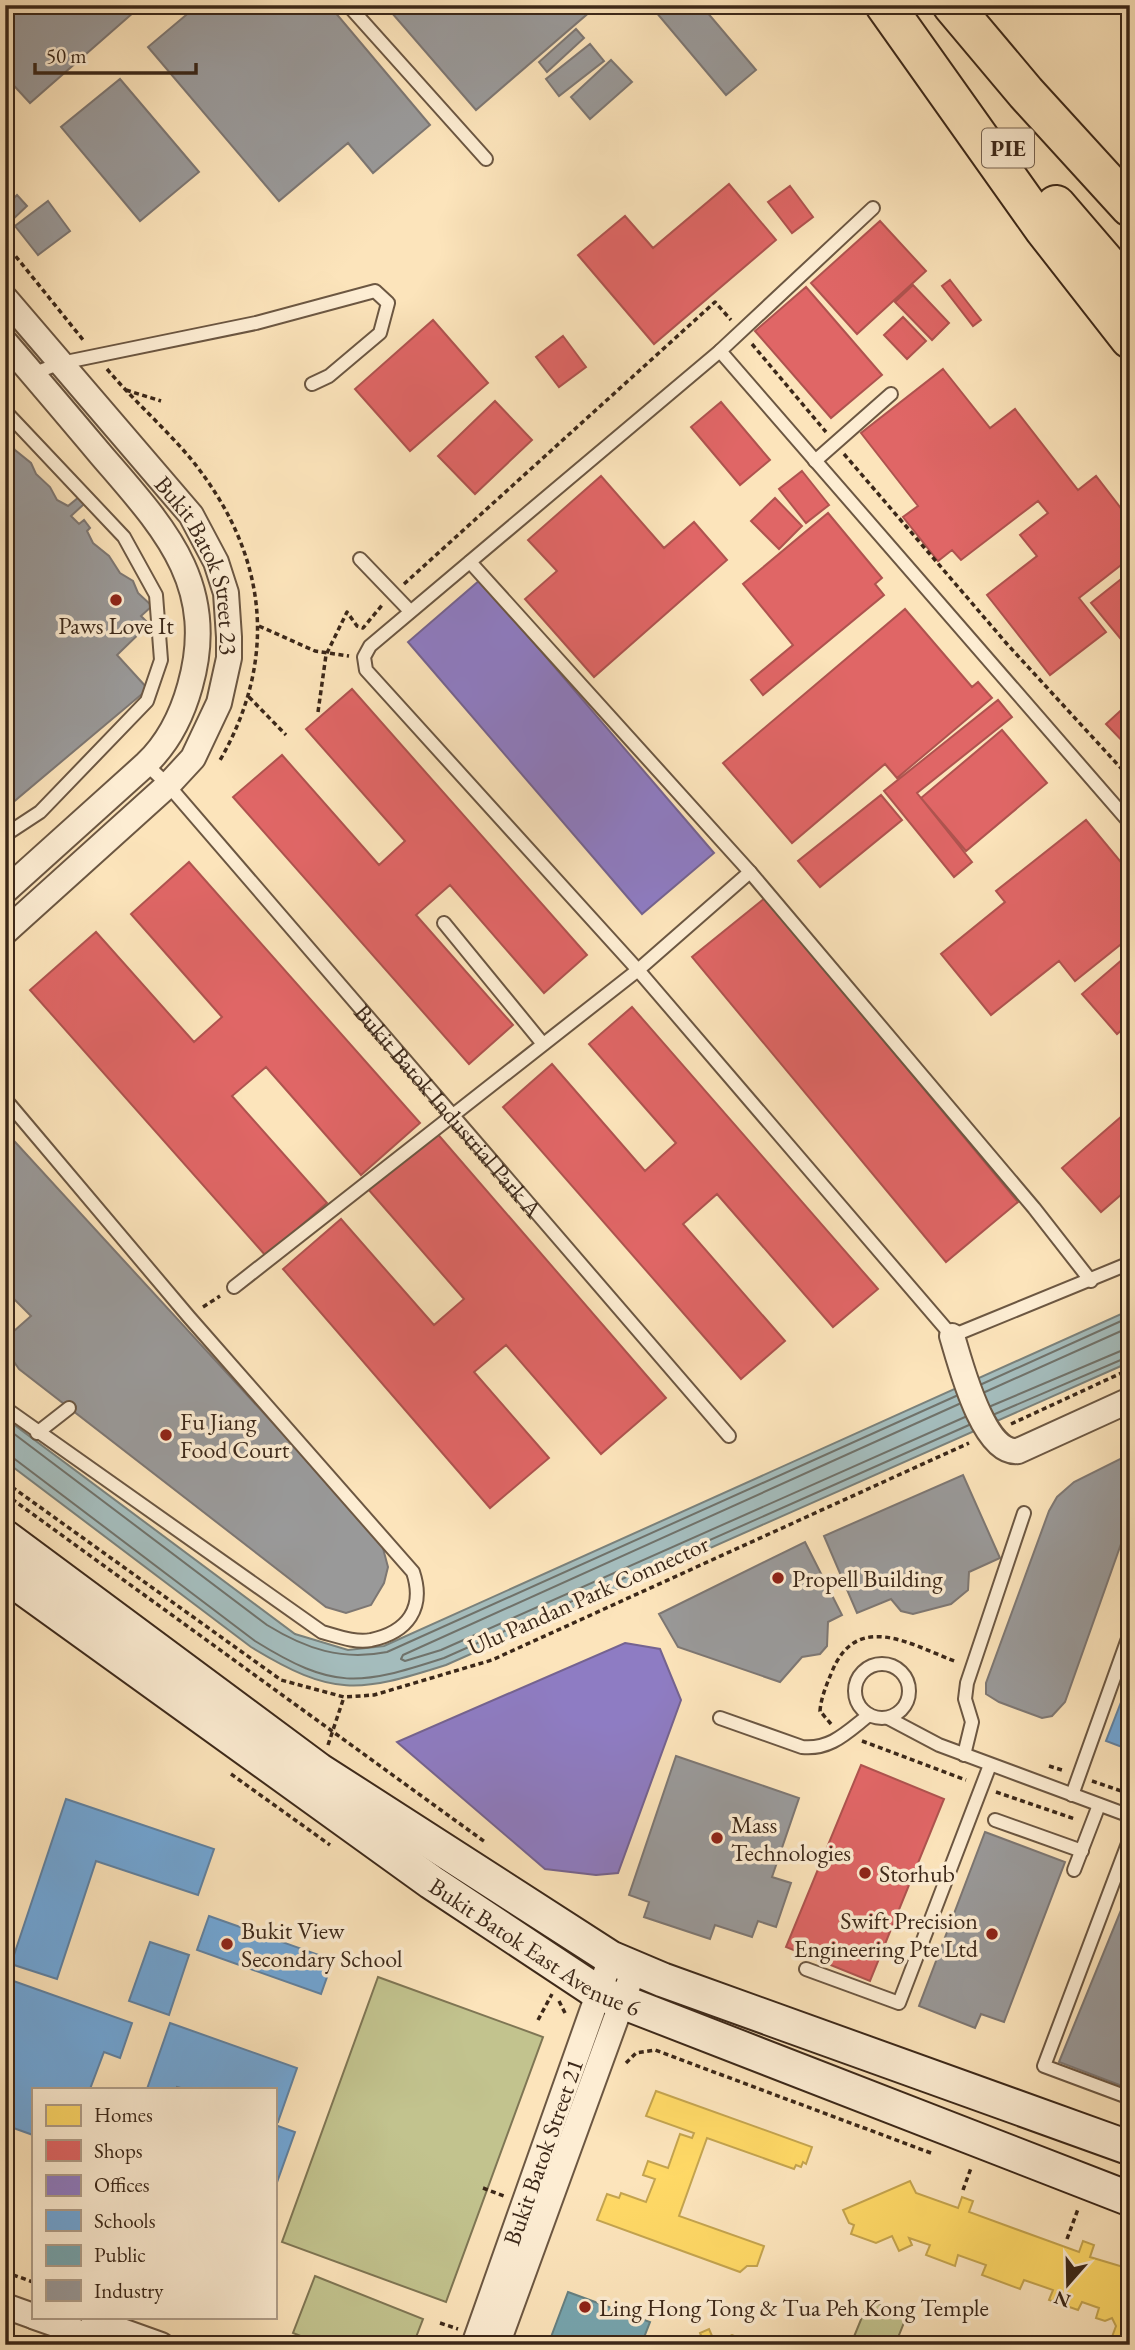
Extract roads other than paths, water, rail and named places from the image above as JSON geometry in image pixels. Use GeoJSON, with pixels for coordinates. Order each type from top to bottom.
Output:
{"type":"FeatureCollection","features":[{"type":"Feature","properties":{"kind":"highway","name":"PIE"},"geometry":{"type":"LineString","coordinates":[[886,5],[1130,291]]}},
{"type":"Feature","properties":{"kind":"highway"},"geometry":{"type":"LineString","coordinates":[[886,5],[1044,229],[1130,339]]}},
{"type":"Feature","properties":{"kind":"highway","name":"PIE"},"geometry":{"type":"LineString","coordinates":[[952,5],[1026,93],[1130,207]]}},
{"type":"Feature","properties":{"kind":"main road","name":"Bukit Batok East Avenue 6"},"geometry":{"type":"LineString","coordinates":[[5,1537],[319,1770],[622,1964],[1130,2148]]}},
{"type":"Feature","properties":{"kind":"main road","name":"Bukit Batok East Avenue 6"},"geometry":{"type":"LineString","coordinates":[[5,1575],[431,1882],[609,1998],[1130,2199]]}},
{"type":"Feature","properties":{"kind":"street","name":"Bukit Batok Street 23"},"geometry":{"type":"LineString","coordinates":[[5,298],[183,503],[205,537],[226,593],[229,658],[219,703],[193,758],[168,785],[5,932]]}},
{"type":"Feature","properties":{"kind":"street","name":"Bukit Batok Street 23"},"geometry":{"type":"LineString","coordinates":[[5,342],[159,522],[175,547],[191,585],[199,632],[193,676],[170,734],[146,764],[5,891]]}},
{"type":"Feature","properties":{"kind":"street"},"geometry":{"type":"LineString","coordinates":[[952,1336],[987,1431],[1003,1448],[1017,1451],[1130,1400]]}},
{"type":"Feature","properties":{"kind":"street","name":"Bukit Batok Street 21"},"geometry":{"type":"LineString","coordinates":[[463,2336],[622,1964]]}},
{"type":"Feature","properties":{"kind":"street","name":"Bukit Batok Street 21"},"geometry":{"type":"LineString","coordinates":[[497,2345],[559,2181],[609,1998]]}},
{"type":"Feature","properties":{"kind":"street"},"geometry":{"type":"LineString","coordinates":[[5,2290],[32,2299]]}},
{"type":"Feature","properties":{"kind":"street"},"geometry":{"type":"LineString","coordinates":[[5,2306],[32,2315]]}},
{"type":"Feature","properties":{"kind":"street"},"geometry":{"type":"LineString","coordinates":[[40,2318],[115,2345]]}},
{"type":"Feature","properties":{"kind":"street"},"geometry":{"type":"LineString","coordinates":[[87,2318],[161,2345]]}},
{"type":"Feature","properties":{"kind":"lane"},"geometry":{"type":"LineString","coordinates":[[348,5],[486,159]]}},
{"type":"Feature","properties":{"kind":"lane"},"geometry":{"type":"LineString","coordinates":[[873,208],[720,351],[370,646],[364,657],[366,670],[638,970],[952,1336],[1091,1281],[1130,1262]]}},
{"type":"Feature","properties":{"kind":"lane"},"geometry":{"type":"LineString","coordinates":[[32,374],[61,363],[256,323],[375,292],[388,303],[380,333],[329,376],[312,384]]}},
{"type":"Feature","properties":{"kind":"lane"},"geometry":{"type":"LineString","coordinates":[[720,351],[1130,823]]}},
{"type":"Feature","properties":{"kind":"lane"},"geometry":{"type":"LineString","coordinates":[[815,461],[834,441],[891,394]]}},
{"type":"Feature","properties":{"kind":"lane"},"geometry":{"type":"LineString","coordinates":[[5,411],[124,537],[156,595],[161,660],[147,701],[40,811],[5,835]]}},
{"type":"Feature","properties":{"kind":"lane"},"geometry":{"type":"LineString","coordinates":[[360,559],[410,611]]}},
{"type":"Feature","properties":{"kind":"lane"},"geometry":{"type":"LineString","coordinates":[[470,562],[750,872],[1034,1208],[1091,1281]]}},
{"type":"Feature","properties":{"kind":"lane","name":"Bukit Batok Industrial Park A"},"geometry":{"type":"LineString","coordinates":[[146,764],[168,785],[454,1114],[729,1436]]}},
{"type":"Feature","properties":{"kind":"lane"},"geometry":{"type":"LineString","coordinates":[[234,1287],[638,970],[750,872]]}},
{"type":"Feature","properties":{"kind":"lane"},"geometry":{"type":"LineString","coordinates":[[444,923],[543,1044]]}},
{"type":"Feature","properties":{"kind":"lane"},"geometry":{"type":"LineString","coordinates":[[5,1099],[189,1317],[413,1572],[419,1590],[416,1610],[407,1622],[370,1640],[321,1632],[5,1408]]}},
{"type":"Feature","properties":{"kind":"lane"},"geometry":{"type":"LineString","coordinates":[[37,1433],[69,1408]]}},
{"type":"Feature","properties":{"kind":"lane"},"geometry":{"type":"LineString","coordinates":[[964,1755],[972,1721],[965,1699],[967,1683],[1024,1513]]}},
{"type":"Feature","properties":{"kind":"lane"},"geometry":{"type":"LineString","coordinates":[[1072,1795],[1130,1633]]}},
{"type":"Feature","properties":{"kind":"lane"},"geometry":{"type":"LineString","coordinates":[[887,1718],[904,1708],[910,1689],[903,1673],[889,1664],[874,1665],[859,1676],[855,1697],[859,1707],[869,1715],[887,1718],[964,1755],[1130,1816]]}},
{"type":"Feature","properties":{"kind":"lane"},"geometry":{"type":"LineString","coordinates":[[720,1718],[802,1747],[814,1748],[836,1742],[869,1715]]}},
{"type":"Feature","properties":{"kind":"lane"},"geometry":{"type":"LineString","coordinates":[[806,1969],[899,2003],[990,1765]]}},
{"type":"Feature","properties":{"kind":"lane"},"geometry":{"type":"LineString","coordinates":[[1074,1870],[1099,1805]]}},
{"type":"Feature","properties":{"kind":"lane"},"geometry":{"type":"LineString","coordinates":[[995,1819],[1082,1851]]}},
{"type":"Feature","properties":{"kind":"lane"},"geometry":{"type":"LineString","coordinates":[[1130,1838],[1044,2066],[1130,2098]]}},
{"type":"Feature","properties":{"kind":"water"},"geometry":{"type":"Polygon","coordinates":[[[1130,1310],[1130,1362],[446,1665],[367,1685],[326,1682],[304,1675],[251,1647],[5,1461],[5,1418],[295,1634],[348,1650],[384,1646],[1130,1310]]]}},
{"type":"Feature","properties":{"kind":"place","name":"Paws Love It"},"geometry":{"type":"Point","coordinates":[116,600]}},
{"type":"Feature","properties":{"kind":"place","name":"Fu Jiang Food Court"},"geometry":{"type":"Point","coordinates":[166,1435]}},
{"type":"Feature","properties":{"kind":"place","name":"Propell Building"},"geometry":{"type":"Point","coordinates":[778,1578]}},
{"type":"Feature","properties":{"kind":"place","name":"Mass Technologies"},"geometry":{"type":"Point","coordinates":[717,1838]}},
{"type":"Feature","properties":{"kind":"place","name":"Storhub"},"geometry":{"type":"Point","coordinates":[865,1873]}},
{"type":"Feature","properties":{"kind":"place","name":"Swift Precision Engineering Pte Ltd"},"geometry":{"type":"Point","coordinates":[992,1934]}},
{"type":"Feature","properties":{"kind":"place","name":"Bukit View Secondary School"},"geometry":{"type":"Point","coordinates":[227,1944]}},
{"type":"Feature","properties":{"kind":"place","name":"Ling Hong Tong & Tua Peh Kong Temple"},"geometry":{"type":"Point","coordinates":[585,2307]}}]}
